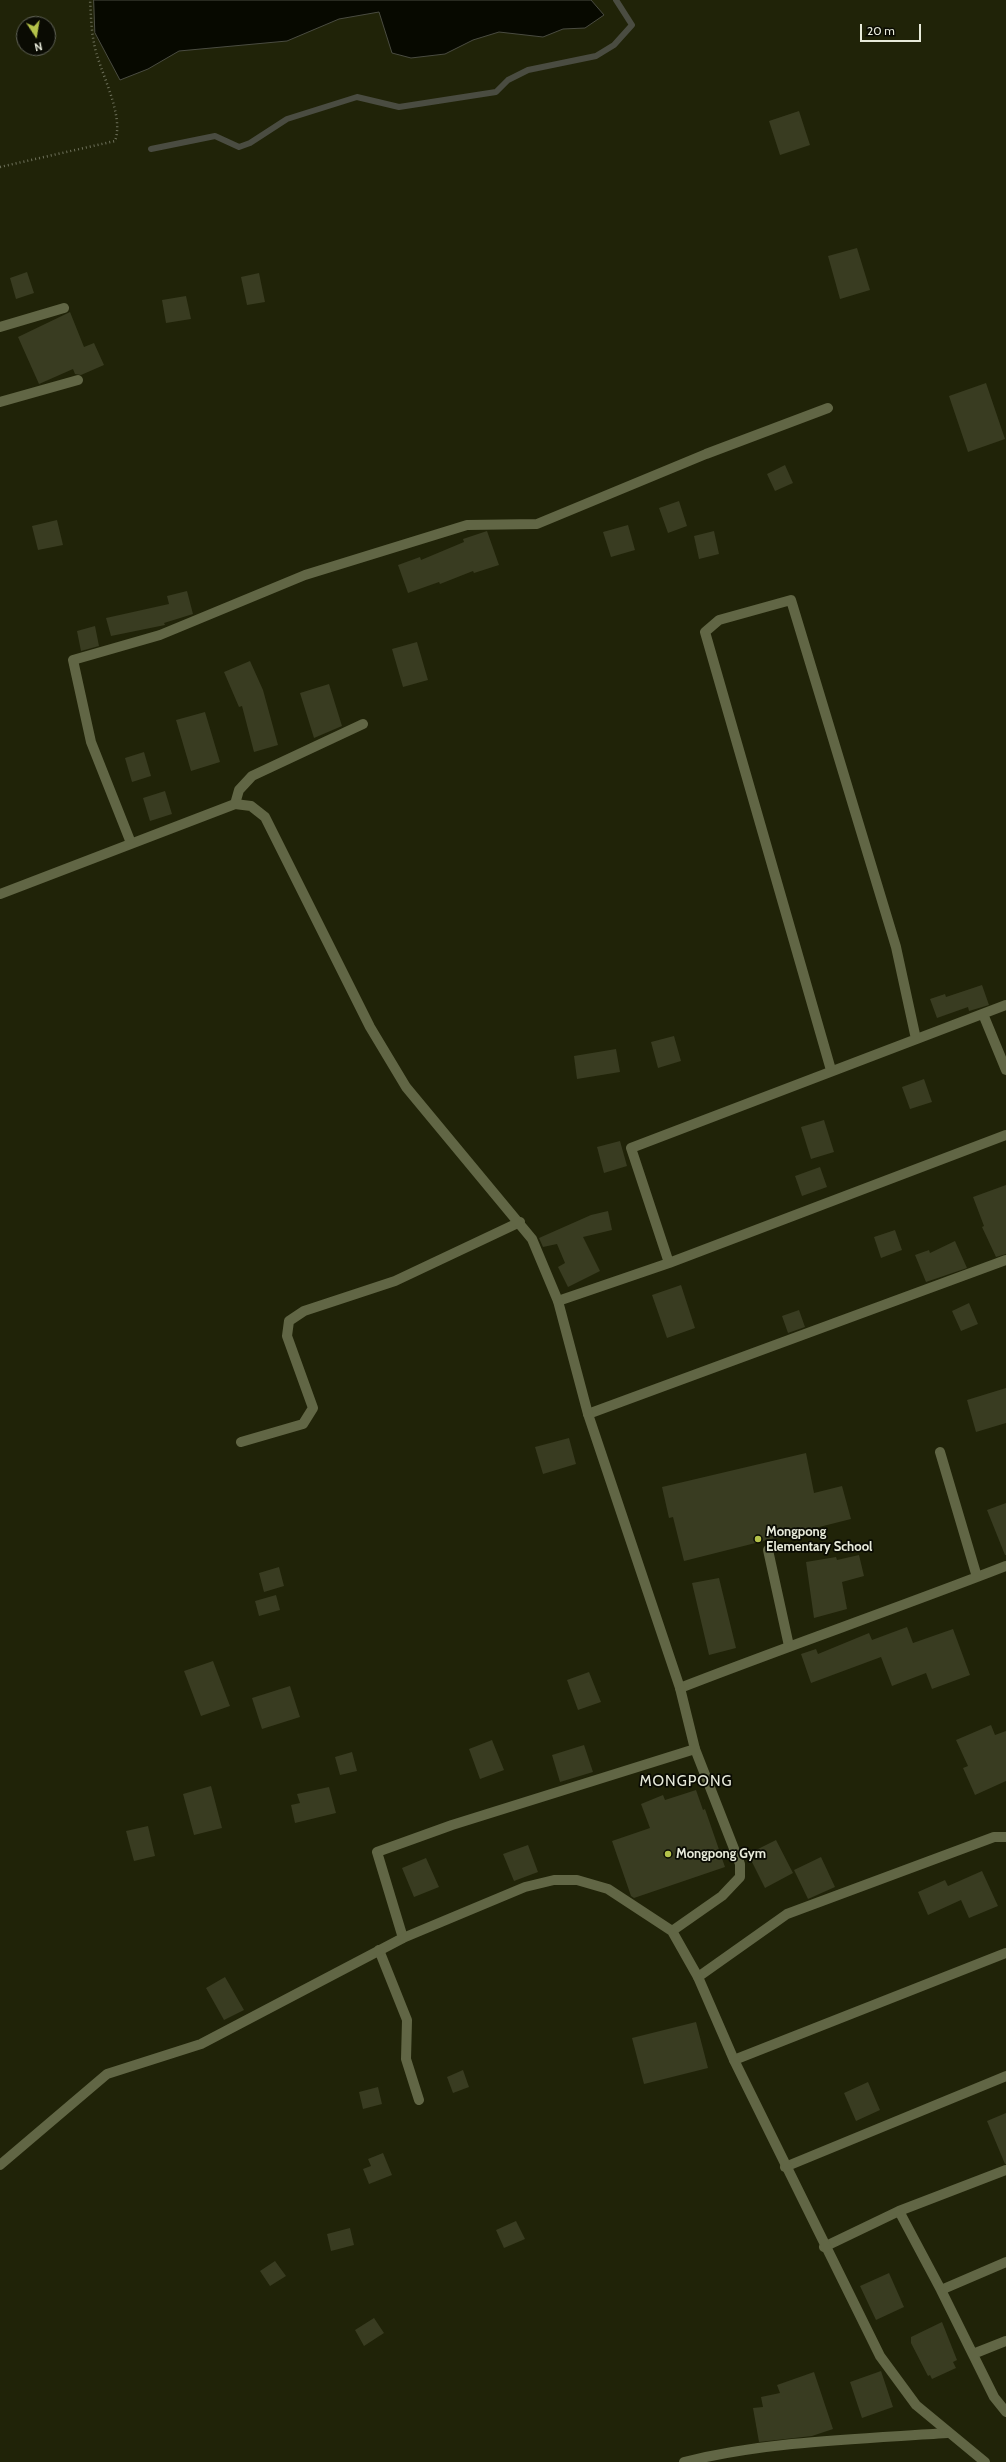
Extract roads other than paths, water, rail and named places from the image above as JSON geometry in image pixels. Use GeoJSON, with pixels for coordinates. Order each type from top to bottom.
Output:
{"type":"FeatureCollection","features":[{"type":"Feature","properties":{"kind":"street"},"geometry":{"type":"LineString","coordinates":[[0,327],[64,308]]}},
{"type":"Feature","properties":{"kind":"street"},"geometry":{"type":"LineString","coordinates":[[0,402],[78,380]]}},
{"type":"Feature","properties":{"kind":"street"},"geometry":{"type":"LineString","coordinates":[[131,843],[91,742],[73,660],[160,635],[305,575],[467,525],[537,524],[706,454],[828,408]]}},
{"type":"Feature","properties":{"kind":"street"},"geometry":{"type":"LineString","coordinates":[[831,1070],[705,632],[719,620],[791,600],[896,947],[916,1039]]}},
{"type":"Feature","properties":{"kind":"street"},"geometry":{"type":"LineString","coordinates":[[234,804],[239,790],[252,776],[362,724]]}},
{"type":"Feature","properties":{"kind":"street"},"geometry":{"type":"LineString","coordinates":[[0,894],[234,804],[251,806],[265,817],[370,1028],[406,1088],[520,1222],[532,1239],[558,1301],[588,1414],[680,1688],[695,1749],[740,1864],[740,1877],[722,1896],[672,1931]]}},
{"type":"Feature","properties":{"kind":"street"},"geometry":{"type":"LineString","coordinates":[[669,1263],[631,1148],[831,1070],[1006,1005]]}},
{"type":"Feature","properties":{"kind":"street"},"geometry":{"type":"LineString","coordinates":[[983,1014],[1006,1070]]}},
{"type":"Feature","properties":{"kind":"street"},"geometry":{"type":"LineString","coordinates":[[558,1301],[669,1263],[1006,1136]]}},
{"type":"Feature","properties":{"kind":"street"},"geometry":{"type":"LineString","coordinates":[[241,1442],[303,1424],[313,1408],[287,1336],[289,1321],[304,1311],[395,1281],[520,1222]]}},
{"type":"Feature","properties":{"kind":"street"},"geometry":{"type":"LineString","coordinates":[[588,1414],[1006,1260]]}},
{"type":"Feature","properties":{"kind":"street"},"geometry":{"type":"LineString","coordinates":[[940,1452],[977,1577]]}},
{"type":"Feature","properties":{"kind":"street"},"geometry":{"type":"LineString","coordinates":[[768,1550],[789,1646]]}},
{"type":"Feature","properties":{"kind":"street"},"geometry":{"type":"LineString","coordinates":[[680,1688],[789,1646],[956,1587],[1006,1566]]}},
{"type":"Feature","properties":{"kind":"street"},"geometry":{"type":"LineString","coordinates":[[403,1938],[377,1852],[452,1825],[695,1749]]}},
{"type":"Feature","properties":{"kind":"street"},"geometry":{"type":"LineString","coordinates":[[698,1977],[787,1914],[994,1836],[1006,1837]]}},
{"type":"Feature","properties":{"kind":"street"},"geometry":{"type":"LineString","coordinates":[[0,2165],[107,2074],[201,2044],[403,1938],[525,1887],[554,1880],[577,1880],[608,1889],[672,1931],[698,1977],[734,2060],[785,2167],[880,2356],[916,2405],[947,2433],[984,2462]]}},
{"type":"Feature","properties":{"kind":"street"},"geometry":{"type":"LineString","coordinates":[[379,1950],[407,2020],[406,2059],[419,2100]]}},
{"type":"Feature","properties":{"kind":"street"},"geometry":{"type":"LineString","coordinates":[[734,2060],[1006,1953]]}},
{"type":"Feature","properties":{"kind":"street"},"geometry":{"type":"LineString","coordinates":[[785,2167],[1006,2076]]}},
{"type":"Feature","properties":{"kind":"street"},"geometry":{"type":"LineString","coordinates":[[824,2247],[899,2211],[1006,2170]]}},
{"type":"Feature","properties":{"kind":"street"},"geometry":{"type":"LineString","coordinates":[[899,2211],[942,2290],[994,2397],[1006,2412]]}},
{"type":"Feature","properties":{"kind":"street"},"geometry":{"type":"LineString","coordinates":[[942,2290],[1006,2262]]}},
{"type":"Feature","properties":{"kind":"street"},"geometry":{"type":"LineString","coordinates":[[973,2354],[1006,2341]]}},
{"type":"Feature","properties":{"kind":"street"},"geometry":{"type":"LineString","coordinates":[[684,2462],[730,2451],[838,2440],[947,2433]]}},
{"type":"Feature","properties":{"kind":"waterway"},"geometry":{"type":"LineString","coordinates":[[151,149],[215,136],[239,147],[250,143],[287,119],[357,97],[399,107],[496,92],[508,80],[528,70],[596,56],[614,45],[632,25],[616,0]]}},
{"type":"Feature","properties":{"kind":"place","name":"Mongpong Elementary School"},"geometry":{"type":"Point","coordinates":[758,1539]}},
{"type":"Feature","properties":{"kind":"place","name":"Mongpong Gym"},"geometry":{"type":"Point","coordinates":[668,1854]}},
{"type":"Feature","properties":{"kind":"district","name":"MONGPONG"},"geometry":{"type":"Point","coordinates":[686,1782]}}]}
